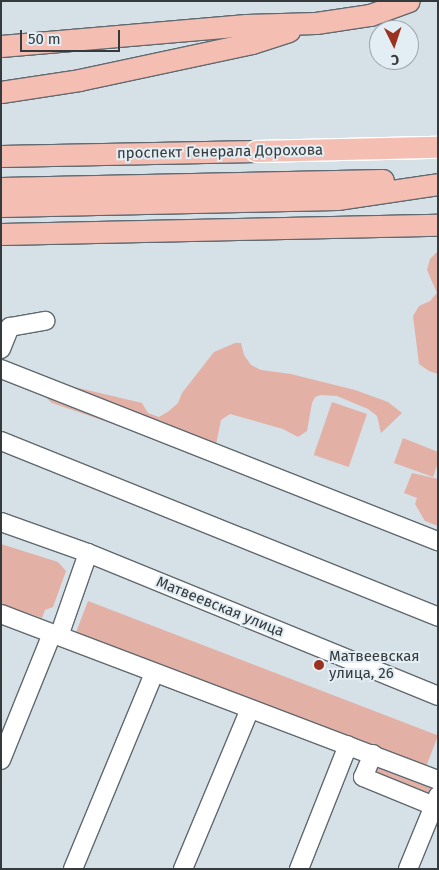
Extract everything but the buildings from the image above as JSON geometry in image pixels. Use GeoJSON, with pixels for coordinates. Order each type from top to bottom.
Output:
{"type":"FeatureCollection","features":[{"type":"Feature","properties":{"kind":"main road"},"geometry":{"type":"LineString","coordinates":[[1,46],[246,25],[316,23],[370,16],[409,1]]}},
{"type":"Feature","properties":{"kind":"main road"},"geometry":{"type":"LineString","coordinates":[[1,92],[79,80],[242,45],[316,23]]}},
{"type":"Feature","properties":{"kind":"main road","name":"проспект Генерала Дорохова"},"geometry":{"type":"LineString","coordinates":[[1,156],[438,147]]}},
{"type":"Feature","properties":{"kind":"main road","name":"проспект Генерала Дорохова"},"geometry":{"type":"LineString","coordinates":[[1,188],[438,180]]}},
{"type":"Feature","properties":{"kind":"main road"},"geometry":{"type":"LineString","coordinates":[[1,206],[337,199],[438,184]]}},
{"type":"Feature","properties":{"kind":"main road"},"geometry":{"type":"LineString","coordinates":[[1,234],[438,225]]}},
{"type":"Feature","properties":{"kind":"street"},"geometry":{"type":"LineString","coordinates":[[1,349],[10,327],[44,321]]}},
{"type":"Feature","properties":{"kind":"street"},"geometry":{"type":"LineString","coordinates":[[1,369],[438,541]]}},
{"type":"Feature","properties":{"kind":"street"},"geometry":{"type":"LineString","coordinates":[[1,441],[438,617]]}},
{"type":"Feature","properties":{"kind":"street","name":"Матвеевская улица"},"geometry":{"type":"LineString","coordinates":[[1,522],[88,553],[438,696]]}},
{"type":"Feature","properties":{"kind":"street"},"geometry":{"type":"LineString","coordinates":[[1,760],[56,635],[88,553]]}},
{"type":"Feature","properties":{"kind":"street"},"geometry":{"type":"LineString","coordinates":[[1,614],[438,780]]}},
{"type":"Feature","properties":{"kind":"street"},"geometry":{"type":"LineString","coordinates":[[73,869],[154,672]]}},
{"type":"Feature","properties":{"kind":"street"},"geometry":{"type":"LineString","coordinates":[[183,869],[250,709]]}},
{"type":"Feature","properties":{"kind":"street"},"geometry":{"type":"LineString","coordinates":[[299,869],[348,745]]}},
{"type":"Feature","properties":{"kind":"street"},"geometry":{"type":"LineString","coordinates":[[372,754],[363,777],[436,801],[408,869]]}},
{"type":"Feature","properties":{"kind":"shaded area"},"geometry":{"type":"Polygon","coordinates":[[[438,251],[438,374],[429,371],[419,364],[413,316],[419,306],[430,301],[437,293],[427,270],[430,259],[438,251]]]}},
{"type":"Feature","properties":{"kind":"shaded area"},"geometry":{"type":"Polygon","coordinates":[[[235,343],[241,343],[244,355],[251,365],[261,370],[291,374],[355,390],[388,402],[402,413],[381,433],[377,416],[368,409],[337,396],[321,395],[315,397],[312,403],[307,431],[298,437],[283,429],[230,414],[221,420],[214,455],[148,436],[52,403],[44,396],[42,390],[66,385],[142,403],[148,413],[159,417],[178,403],[182,393],[214,352],[235,343]]]}},
{"type":"Feature","properties":{"kind":"shaded area"},"geometry":{"type":"Polygon","coordinates":[[[332,402],[367,414],[349,467],[314,455],[332,402]]]}},
{"type":"Feature","properties":{"kind":"shaded area"},"geometry":{"type":"Polygon","coordinates":[[[403,438],[438,452],[438,463],[433,477],[394,463],[403,438]]]}},
{"type":"Feature","properties":{"kind":"shaded area"},"geometry":{"type":"Polygon","coordinates":[[[412,473],[438,479],[438,526],[425,521],[415,504],[417,498],[404,493],[412,473]]]}},
{"type":"Feature","properties":{"kind":"shaded area"},"geometry":{"type":"Polygon","coordinates":[[[1,544],[58,562],[66,571],[53,607],[45,610],[42,618],[1,604],[1,544]]]}},
{"type":"Feature","properties":{"kind":"shaded area"},"geometry":{"type":"Polygon","coordinates":[[[88,601],[438,735],[426,767],[76,633],[88,601]]]}},
{"type":"Feature","properties":{"kind":"shaded area"},"geometry":{"type":"Polygon","coordinates":[[[380,763],[432,784],[428,793],[376,772],[380,763]]]}},
{"type":"Feature","properties":{"kind":"place","name":"Матвеевская улица, 26"},"geometry":{"type":"Point","coordinates":[319,665]}}]}
